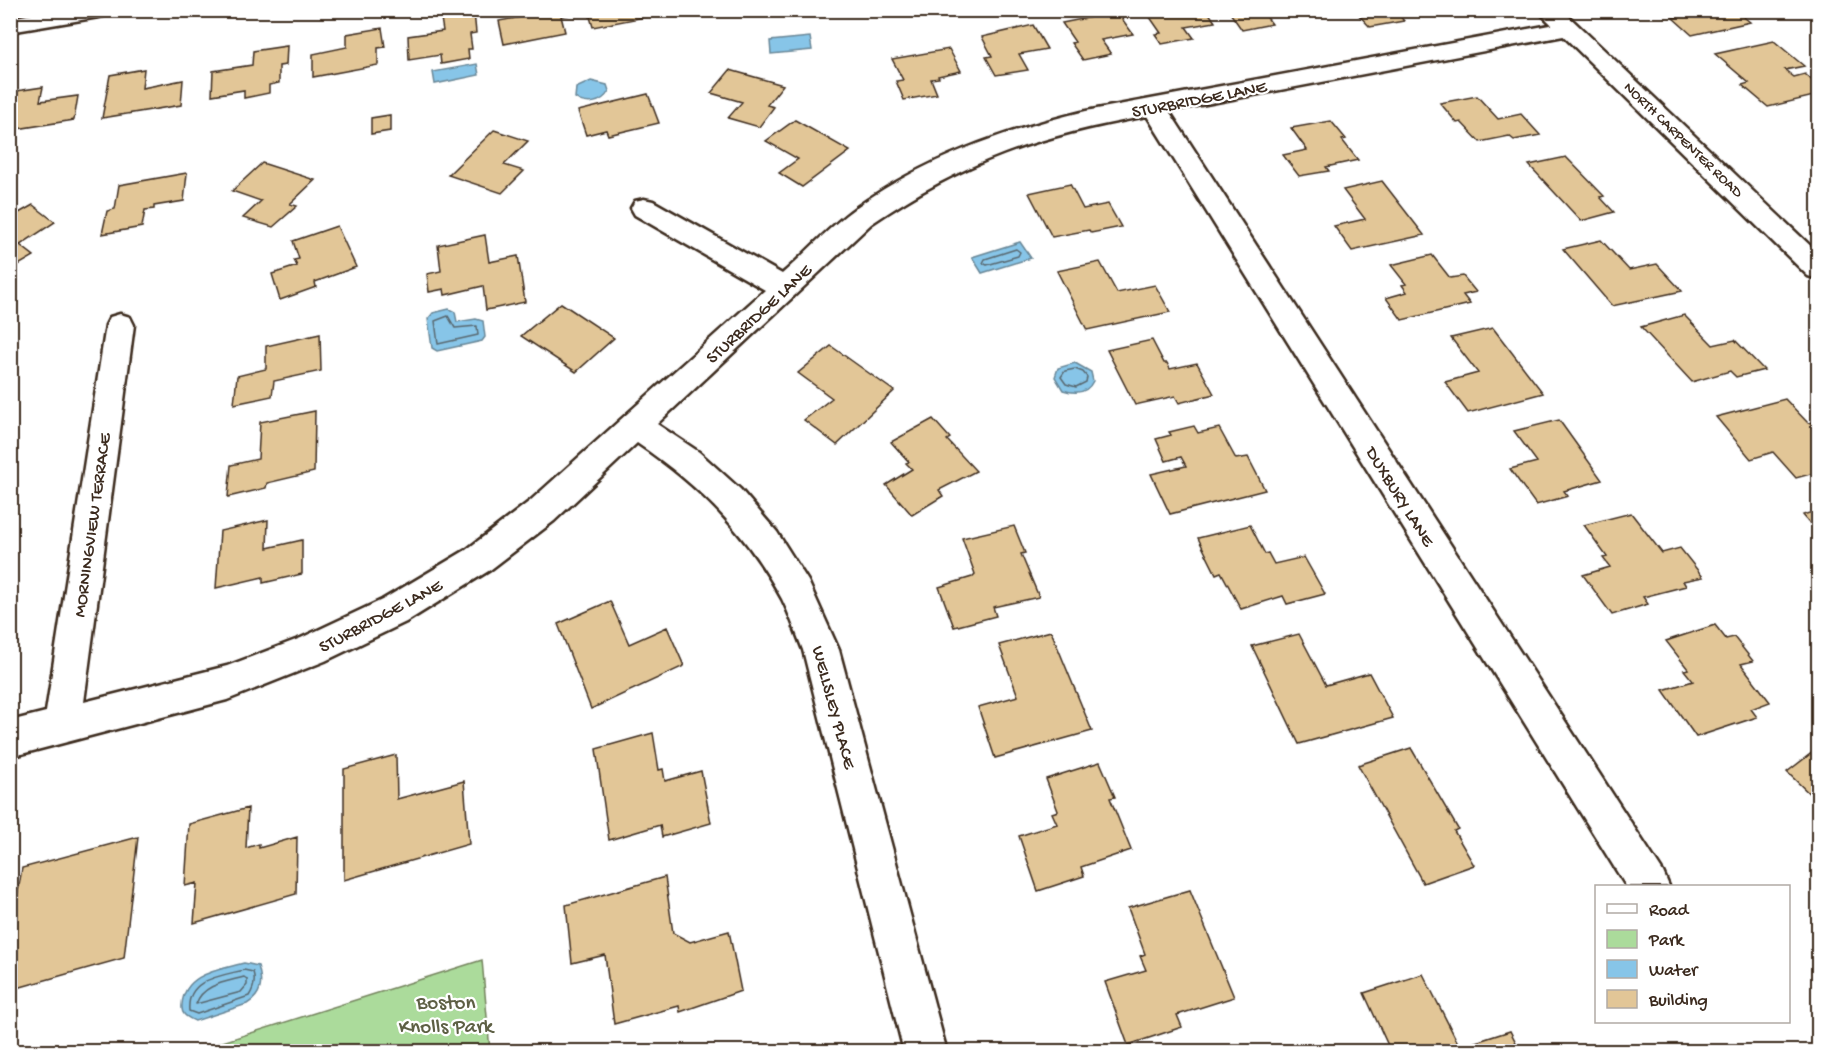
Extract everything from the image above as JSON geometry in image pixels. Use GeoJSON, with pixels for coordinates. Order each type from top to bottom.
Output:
{"type":"FeatureCollection","features":[{"type":"Feature","properties":{"kind":"street"},"geometry":{"type":"LineString","coordinates":[[10,25],[99,10]]}},
{"type":"Feature","properties":{"kind":"street","name":"STURBRIDGE LANE"},"geometry":{"type":"LineString","coordinates":[[10,740],[226,683],[313,650],[394,611],[478,560],[542,512],[862,218],[903,189],[941,167],[987,147],[1036,130],[1557,20]]}},
{"type":"Feature","properties":{"kind":"street","name":"NORTH CARPENTER ROAD"},"geometry":{"type":"LineString","coordinates":[[1557,20],[1818,269]]}},
{"type":"Feature","properties":{"kind":"street","name":"DUXBURY LANE"},"geometry":{"type":"LineString","coordinates":[[1153,106],[1648,885]]}},
{"type":"Feature","properties":{"kind":"street"},"geometry":{"type":"LineString","coordinates":[[644,208],[784,288]]}},
{"type":"Feature","properties":{"kind":"street","name":"MORNINGVIEW TERRACE"},"geometry":{"type":"LineString","coordinates":[[62,726],[120,325]]}},
{"type":"Feature","properties":{"kind":"street","name":"WELLSLEY PLACE"},"geometry":{"type":"LineString","coordinates":[[636,426],[688,461],[729,499],[765,542],[796,592],[821,650],[926,1052]]}},
{"type":"Feature","properties":{"kind":"green space","name":"Boston Knolls Park"},"geometry":{"type":"Polygon","coordinates":[[[482,960],[490,1051],[194,1051],[482,960]]]}},
{"type":"Feature","properties":{"kind":"water"},"geometry":{"type":"Polygon","coordinates":[[[810,37],[812,50],[771,54],[770,41],[810,37]]]}},
{"type":"Feature","properties":{"kind":"water"},"geometry":{"type":"Polygon","coordinates":[[[477,64],[479,75],[435,84],[433,72],[477,64]]]}},
{"type":"Feature","properties":{"kind":"water"},"geometry":{"type":"Polygon","coordinates":[[[591,81],[607,85],[609,91],[602,99],[594,102],[579,101],[575,98],[576,88],[591,81]]]}},
{"type":"Feature","properties":{"kind":"water"},"geometry":{"type":"Polygon","coordinates":[[[1020,242],[1031,258],[982,273],[972,257],[1020,242]]]}},
{"type":"Feature","properties":{"kind":"water"},"geometry":{"type":"Polygon","coordinates":[[[449,309],[455,312],[457,322],[476,319],[483,321],[485,337],[482,341],[437,351],[432,348],[428,319],[433,313],[449,309]]]}},
{"type":"Feature","properties":{"kind":"water"},"geometry":{"type":"Polygon","coordinates":[[[1075,363],[1091,372],[1093,381],[1084,391],[1063,390],[1055,377],[1058,368],[1075,363]]]}},
{"type":"Feature","properties":{"kind":"water"},"geometry":{"type":"Polygon","coordinates":[[[244,963],[258,966],[261,983],[256,997],[247,1004],[195,1021],[185,1015],[182,1011],[184,994],[196,979],[214,971],[244,963]]]}},
{"type":"Feature","properties":{"kind":"building"},"geometry":{"type":"Polygon","coordinates":[[[532,10],[567,10],[568,15],[561,16],[565,32],[504,44],[499,21],[533,15],[532,10]]]}},
{"type":"Feature","properties":{"kind":"building"},"geometry":{"type":"Polygon","coordinates":[[[588,10],[659,10],[660,14],[593,27],[588,10]]]}},
{"type":"Feature","properties":{"kind":"building"},"geometry":{"type":"Polygon","coordinates":[[[1145,10],[1207,10],[1215,22],[1186,27],[1194,38],[1162,44],[1155,34],[1161,33],[1145,10]]]}},
{"type":"Feature","properties":{"kind":"building"},"geometry":{"type":"Polygon","coordinates":[[[1228,10],[1268,10],[1262,11],[1272,24],[1242,30],[1228,10]]]}},
{"type":"Feature","properties":{"kind":"building"},"geometry":{"type":"Polygon","coordinates":[[[1395,10],[1404,21],[1370,27],[1355,11],[1395,10]]]}},
{"type":"Feature","properties":{"kind":"building"},"geometry":{"type":"Polygon","coordinates":[[[1693,10],[1735,10],[1750,22],[1692,35],[1673,18],[1695,13],[1693,10]]]}},
{"type":"Feature","properties":{"kind":"building"},"geometry":{"type":"Polygon","coordinates":[[[474,12],[476,33],[470,34],[472,49],[468,49],[469,59],[441,64],[440,55],[409,60],[408,36],[443,31],[441,18],[474,12]]]}},
{"type":"Feature","properties":{"kind":"building"},"geometry":{"type":"Polygon","coordinates":[[[1117,12],[1133,34],[1101,40],[1111,54],[1083,60],[1071,43],[1075,42],[1062,23],[1117,12]]]}},
{"type":"Feature","properties":{"kind":"building"},"geometry":{"type":"Polygon","coordinates":[[[1033,25],[1047,49],[1019,54],[1028,70],[996,75],[986,57],[992,56],[982,37],[1033,25]]]}},
{"type":"Feature","properties":{"kind":"building"},"geometry":{"type":"Polygon","coordinates":[[[382,28],[385,47],[378,48],[378,65],[313,77],[313,54],[347,47],[347,34],[382,28]]]}},
{"type":"Feature","properties":{"kind":"building"},"geometry":{"type":"Polygon","coordinates":[[[1774,41],[1804,66],[1785,70],[1794,77],[1805,74],[1818,86],[1818,95],[1768,107],[1742,85],[1749,83],[1715,54],[1774,41]]]}},
{"type":"Feature","properties":{"kind":"building"},"geometry":{"type":"Polygon","coordinates":[[[287,46],[286,65],[279,66],[279,83],[269,85],[269,93],[244,98],[244,90],[212,95],[213,71],[252,65],[253,51],[287,46]]]}},
{"type":"Feature","properties":{"kind":"building"},"geometry":{"type":"Polygon","coordinates":[[[949,49],[961,71],[931,79],[937,94],[904,100],[896,81],[903,80],[892,59],[949,49]]]}},
{"type":"Feature","properties":{"kind":"building"},"geometry":{"type":"Polygon","coordinates":[[[144,69],[142,88],[183,80],[181,105],[102,118],[110,75],[144,69]]]}},
{"type":"Feature","properties":{"kind":"building"},"geometry":{"type":"Polygon","coordinates":[[[730,70],[783,85],[767,105],[774,107],[759,127],[728,118],[742,102],[711,93],[730,70]]]}},
{"type":"Feature","properties":{"kind":"building"},"geometry":{"type":"Polygon","coordinates":[[[43,87],[40,101],[78,96],[74,120],[10,130],[10,92],[43,87]]]}},
{"type":"Feature","properties":{"kind":"building"},"geometry":{"type":"Polygon","coordinates":[[[648,94],[659,123],[608,135],[606,130],[586,135],[578,111],[648,94]]]}},
{"type":"Feature","properties":{"kind":"building"},"geometry":{"type":"Polygon","coordinates":[[[1477,96],[1498,119],[1521,114],[1540,135],[1514,140],[1509,136],[1480,142],[1461,122],[1457,123],[1440,103],[1477,96]]]}},
{"type":"Feature","properties":{"kind":"building"},"geometry":{"type":"Polygon","coordinates":[[[390,115],[390,131],[371,134],[371,118],[390,115]]]}},
{"type":"Feature","properties":{"kind":"building"},"geometry":{"type":"Polygon","coordinates":[[[795,120],[850,151],[802,187],[779,173],[798,159],[766,141],[795,120]]]}},
{"type":"Feature","properties":{"kind":"building"},"geometry":{"type":"Polygon","coordinates":[[[1331,121],[1346,139],[1342,140],[1358,160],[1326,167],[1329,171],[1299,176],[1283,155],[1307,150],[1291,128],[1331,121]]]}},
{"type":"Feature","properties":{"kind":"building"},"geometry":{"type":"Polygon","coordinates":[[[494,130],[528,141],[504,165],[524,171],[502,193],[448,175],[494,130]]]}},
{"type":"Feature","properties":{"kind":"building"},"geometry":{"type":"Polygon","coordinates":[[[1566,157],[1604,196],[1600,197],[1614,212],[1581,221],[1529,165],[1566,157]]]}},
{"type":"Feature","properties":{"kind":"building"},"geometry":{"type":"Polygon","coordinates":[[[262,163],[315,180],[290,204],[297,206],[273,227],[243,218],[261,201],[232,191],[262,163]]]}},
{"type":"Feature","properties":{"kind":"building"},"geometry":{"type":"Polygon","coordinates":[[[187,173],[184,201],[154,206],[154,209],[145,210],[142,227],[102,234],[107,211],[115,209],[119,185],[187,173]]]}},
{"type":"Feature","properties":{"kind":"building"},"geometry":{"type":"Polygon","coordinates":[[[1382,181],[1424,235],[1352,251],[1334,226],[1365,219],[1343,190],[1382,181]]]}},
{"type":"Feature","properties":{"kind":"building"},"geometry":{"type":"Polygon","coordinates":[[[1070,184],[1083,209],[1108,204],[1121,227],[1052,237],[1029,193],[1070,184]]]}},
{"type":"Feature","properties":{"kind":"building"},"geometry":{"type":"Polygon","coordinates":[[[33,205],[55,222],[20,245],[34,256],[10,270],[10,218],[33,205]]]}},
{"type":"Feature","properties":{"kind":"building"},"geometry":{"type":"Polygon","coordinates":[[[337,226],[356,267],[315,282],[316,287],[280,300],[272,274],[297,266],[294,260],[299,259],[293,241],[337,226]]]}},
{"type":"Feature","properties":{"kind":"building"},"geometry":{"type":"Polygon","coordinates":[[[485,235],[489,262],[518,256],[525,302],[486,310],[483,286],[445,295],[444,289],[429,292],[427,274],[441,271],[438,245],[485,235]]]}},
{"type":"Feature","properties":{"kind":"building"},"geometry":{"type":"Polygon","coordinates":[[[1601,240],[1629,270],[1657,264],[1682,291],[1612,306],[1563,249],[1601,240]]]}},
{"type":"Feature","properties":{"kind":"building"},"geometry":{"type":"Polygon","coordinates":[[[1432,255],[1450,278],[1463,276],[1476,292],[1463,295],[1470,304],[1402,320],[1386,298],[1407,292],[1402,285],[1406,284],[1391,265],[1432,255]]]}},
{"type":"Feature","properties":{"kind":"building"},"geometry":{"type":"Polygon","coordinates":[[[1100,262],[1117,293],[1155,285],[1170,312],[1087,330],[1057,271],[1100,262]]]}},
{"type":"Feature","properties":{"kind":"building"},"geometry":{"type":"Polygon","coordinates":[[[561,303],[614,338],[576,372],[521,336],[561,303]]]}},
{"type":"Feature","properties":{"kind":"building"},"geometry":{"type":"Polygon","coordinates":[[[1684,315],[1713,345],[1735,340],[1764,370],[1736,377],[1730,371],[1692,382],[1641,327],[1684,315]]]}},
{"type":"Feature","properties":{"kind":"building"},"geometry":{"type":"Polygon","coordinates":[[[1493,328],[1543,393],[1468,413],[1445,382],[1478,373],[1451,338],[1493,328]]]}},
{"type":"Feature","properties":{"kind":"building"},"geometry":{"type":"Polygon","coordinates":[[[320,334],[321,371],[274,381],[272,396],[234,404],[237,376],[266,369],[266,346],[320,334]]]}},
{"type":"Feature","properties":{"kind":"building"},"geometry":{"type":"Polygon","coordinates":[[[1152,340],[1164,363],[1167,363],[1170,369],[1197,363],[1214,394],[1179,403],[1175,396],[1135,405],[1107,350],[1152,340]]]}},
{"type":"Feature","properties":{"kind":"building"},"geometry":{"type":"Polygon","coordinates":[[[831,346],[894,391],[837,445],[804,420],[832,398],[798,373],[831,346]]]}},
{"type":"Feature","properties":{"kind":"building"},"geometry":{"type":"Polygon","coordinates":[[[1785,399],[1808,423],[1813,422],[1818,427],[1818,472],[1796,478],[1773,452],[1751,459],[1716,417],[1785,399]]]}},
{"type":"Feature","properties":{"kind":"building"},"geometry":{"type":"Polygon","coordinates":[[[315,411],[314,472],[267,483],[266,488],[228,497],[231,465],[258,459],[260,422],[315,411]]]}},
{"type":"Feature","properties":{"kind":"building"},"geometry":{"type":"Polygon","coordinates":[[[933,419],[950,438],[947,440],[976,471],[939,490],[943,496],[912,515],[886,485],[912,469],[906,463],[909,462],[891,442],[933,419]]]}},
{"type":"Feature","properties":{"kind":"building"},"geometry":{"type":"Polygon","coordinates":[[[1559,420],[1602,480],[1564,491],[1568,496],[1536,505],[1510,469],[1537,462],[1514,431],[1559,420]]]}},
{"type":"Feature","properties":{"kind":"building"},"geometry":{"type":"Polygon","coordinates":[[[1194,426],[1198,433],[1219,428],[1236,459],[1248,457],[1265,490],[1170,514],[1151,474],[1186,466],[1181,457],[1166,461],[1156,439],[1171,435],[1169,432],[1194,426]]]}},
{"type":"Feature","properties":{"kind":"building"},"geometry":{"type":"Polygon","coordinates":[[[1818,510],[1818,533],[1803,515],[1818,510]]]}},
{"type":"Feature","properties":{"kind":"building"},"geometry":{"type":"Polygon","coordinates":[[[1631,513],[1662,553],[1680,548],[1703,577],[1683,581],[1686,586],[1643,597],[1648,604],[1612,615],[1583,575],[1610,567],[1603,558],[1607,557],[1584,525],[1631,513]]]}},
{"type":"Feature","properties":{"kind":"building"},"geometry":{"type":"Polygon","coordinates":[[[268,520],[267,548],[302,540],[302,574],[263,583],[263,577],[216,588],[220,531],[268,520]]]}},
{"type":"Feature","properties":{"kind":"building"},"geometry":{"type":"Polygon","coordinates":[[[1250,525],[1265,554],[1268,553],[1274,564],[1304,557],[1325,594],[1287,604],[1283,596],[1241,609],[1221,572],[1216,574],[1198,538],[1250,525]]]}},
{"type":"Feature","properties":{"kind":"building"},"geometry":{"type":"Polygon","coordinates":[[[1014,526],[1025,553],[1021,554],[1039,597],[993,607],[996,616],[954,627],[939,587],[972,577],[975,574],[962,538],[1014,526]]]}},
{"type":"Feature","properties":{"kind":"building"},"geometry":{"type":"Polygon","coordinates":[[[610,601],[629,644],[667,627],[684,666],[591,709],[558,624],[610,601]]]}},
{"type":"Feature","properties":{"kind":"building"},"geometry":{"type":"Polygon","coordinates":[[[1715,625],[1726,639],[1734,637],[1753,661],[1741,664],[1770,702],[1751,709],[1757,717],[1696,737],[1663,690],[1693,681],[1684,670],[1688,669],[1666,641],[1715,625]]]}},
{"type":"Feature","properties":{"kind":"building"},"geometry":{"type":"Polygon","coordinates":[[[1051,631],[1092,731],[995,758],[978,707],[1018,696],[999,645],[1051,631]]]}},
{"type":"Feature","properties":{"kind":"building"},"geometry":{"type":"Polygon","coordinates":[[[1299,634],[1326,685],[1369,673],[1393,718],[1299,744],[1252,646],[1299,634]]]}},
{"type":"Feature","properties":{"kind":"building"},"geometry":{"type":"Polygon","coordinates":[[[653,733],[659,770],[663,769],[665,781],[701,771],[711,823],[662,837],[660,825],[609,840],[596,749],[653,733]]]}},
{"type":"Feature","properties":{"kind":"building"},"geometry":{"type":"Polygon","coordinates":[[[1411,748],[1458,829],[1454,831],[1474,865],[1423,883],[1358,765],[1411,748]]]}},
{"type":"Feature","properties":{"kind":"building"},"geometry":{"type":"Polygon","coordinates":[[[1818,748],[1818,802],[1787,772],[1818,748]]]}},
{"type":"Feature","properties":{"kind":"building"},"geometry":{"type":"Polygon","coordinates":[[[396,755],[397,799],[464,781],[469,844],[344,880],[344,769],[396,755]]]}},
{"type":"Feature","properties":{"kind":"building"},"geometry":{"type":"Polygon","coordinates":[[[1100,762],[1115,797],[1110,798],[1131,850],[1081,867],[1084,876],[1038,891],[1019,836],[1057,824],[1052,813],[1058,811],[1046,779],[1100,762]]]}},
{"type":"Feature","properties":{"kind":"building"},"geometry":{"type":"Polygon","coordinates":[[[248,808],[246,848],[259,844],[259,848],[297,837],[296,894],[194,923],[197,883],[185,886],[189,824],[248,808]]]}},
{"type":"Feature","properties":{"kind":"building"},"geometry":{"type":"Polygon","coordinates":[[[138,837],[124,958],[10,990],[10,940],[22,868],[138,837]]]}},
{"type":"Feature","properties":{"kind":"building"},"geometry":{"type":"Polygon","coordinates":[[[665,877],[673,933],[690,942],[729,931],[741,991],[680,1012],[679,1006],[614,1024],[605,955],[572,963],[566,905],[665,877]]]}},
{"type":"Feature","properties":{"kind":"building"},"geometry":{"type":"Polygon","coordinates":[[[1190,890],[1234,997],[1177,1015],[1182,1027],[1128,1045],[1105,982],[1146,970],[1140,956],[1145,954],[1128,908],[1190,890]]]}},
{"type":"Feature","properties":{"kind":"building"},"geometry":{"type":"Polygon","coordinates":[[[1423,974],[1460,1047],[1510,1031],[1521,1052],[1391,1052],[1364,993],[1423,974]]]}}]}
